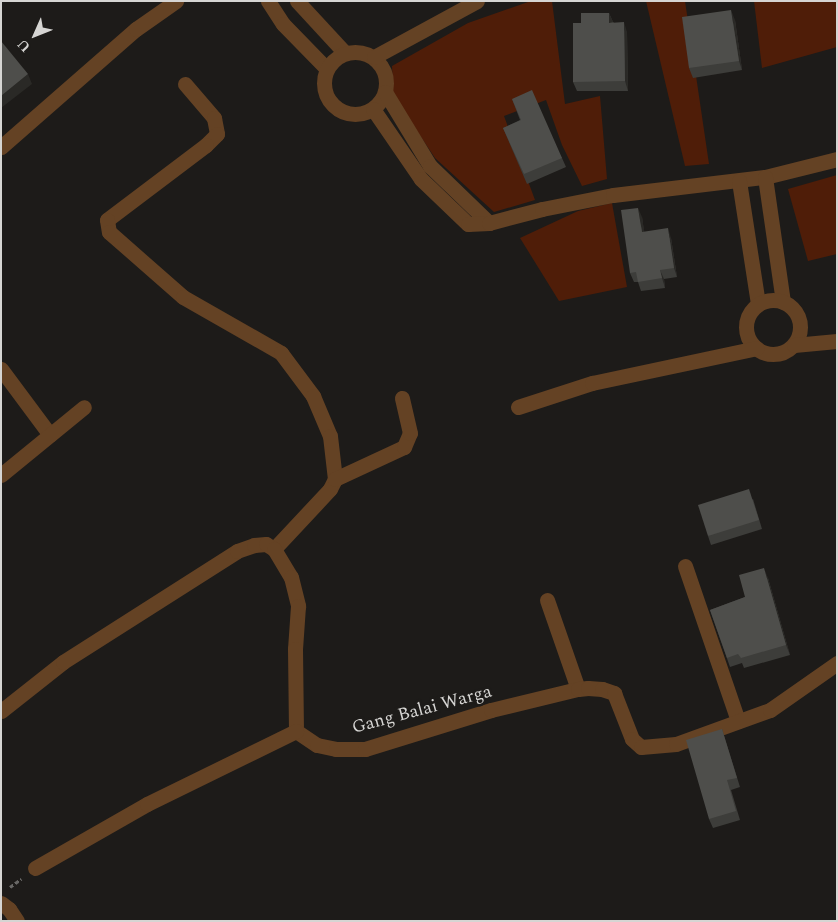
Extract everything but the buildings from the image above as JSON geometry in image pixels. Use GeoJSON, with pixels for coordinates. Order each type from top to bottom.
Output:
{"type":"FeatureCollection","features":[{"type":"Feature","properties":{"kind":"street"},"geometry":{"type":"LineString","coordinates":[[1,147],[136,28],[176,1]]}},
{"type":"Feature","properties":{"kind":"street"},"geometry":{"type":"LineString","coordinates":[[268,1],[283,24],[326,68]]}},
{"type":"Feature","properties":{"kind":"street"},"geometry":{"type":"LineString","coordinates":[[297,1],[344,52]]}},
{"type":"Feature","properties":{"kind":"street"},"geometry":{"type":"LineString","coordinates":[[374,57],[477,1]]}},
{"type":"Feature","properties":{"kind":"street"},"geometry":{"type":"LineString","coordinates":[[354,51],[374,57],[382,66],[386,79],[385,92],[380,102],[373,109],[361,114],[350,114],[338,110],[329,102],[323,85],[326,68],[337,56],[344,52],[354,51]]}},
{"type":"Feature","properties":{"kind":"street"},"geometry":{"type":"LineString","coordinates":[[185,84],[214,118],[217,134],[206,145],[107,220],[109,232],[183,297],[281,353],[313,396],[330,436],[335,478],[330,489],[274,549]]}},
{"type":"Feature","properties":{"kind":"street"},"geometry":{"type":"LineString","coordinates":[[385,92],[430,166],[490,223]]}},
{"type":"Feature","properties":{"kind":"street"},"geometry":{"type":"LineString","coordinates":[[373,109],[421,179],[468,224],[490,223],[542,209],[613,195],[765,177],[837,159]]}},
{"type":"Feature","properties":{"kind":"street"},"geometry":{"type":"LineString","coordinates":[[765,177],[783,302]]}},
{"type":"Feature","properties":{"kind":"street"},"geometry":{"type":"LineString","coordinates":[[740,181],[758,304]]}},
{"type":"Feature","properties":{"kind":"street"},"geometry":{"type":"LineString","coordinates":[[770,300],[783,302],[793,309],[800,321],[799,333],[794,345],[786,351],[776,354],[765,353],[756,348],[748,338],[746,326],[749,313],[758,304],[770,300]]}},
{"type":"Feature","properties":{"kind":"street"},"geometry":{"type":"LineString","coordinates":[[794,345],[837,341]]}},
{"type":"Feature","properties":{"kind":"street"},"geometry":{"type":"LineString","coordinates":[[518,407],[592,383],[756,348]]}},
{"type":"Feature","properties":{"kind":"street"},"geometry":{"type":"LineString","coordinates":[[1,369],[50,435]]}},
{"type":"Feature","properties":{"kind":"street"},"geometry":{"type":"LineString","coordinates":[[335,478],[404,447],[410,433],[402,398]]}},
{"type":"Feature","properties":{"kind":"street"},"geometry":{"type":"LineString","coordinates":[[1,475],[84,406]]}},
{"type":"Feature","properties":{"kind":"street"},"geometry":{"type":"LineString","coordinates":[[1,711],[63,662],[237,551],[254,544],[266,544],[274,549],[290,577],[298,606],[295,649],[296,731],[147,804],[35,868]]}},
{"type":"Feature","properties":{"kind":"street"},"geometry":{"type":"LineString","coordinates":[[685,566],[738,721]]}},
{"type":"Feature","properties":{"kind":"street"},"geometry":{"type":"LineString","coordinates":[[547,600],[578,689]]}},
{"type":"Feature","properties":{"kind":"street","name":"Gang Balai Warga"},"geometry":{"type":"LineString","coordinates":[[296,731],[316,746],[336,749],[365,749],[491,710],[578,689],[602,689],[614,693],[632,739],[641,747],[676,744],[770,710],[837,663]]}},
{"type":"Feature","properties":{"kind":"street"},"geometry":{"type":"LineString","coordinates":[[1,903],[17,921]]}},
{"type":"Feature","properties":{"kind":"path"},"geometry":{"type":"LineString","coordinates":[[8,889],[35,868]]}},
{"type":"Feature","properties":{"kind":"shaded area"},"geometry":{"type":"Polygon","coordinates":[[[531,1],[552,1],[565,104],[600,96],[607,179],[582,186],[562,145],[546,100],[504,116],[535,200],[494,212],[435,158],[393,95],[392,66],[468,23],[531,1]]]}},
{"type":"Feature","properties":{"kind":"shaded area"},"geometry":{"type":"Polygon","coordinates":[[[646,1],[685,1],[709,164],[685,166],[646,1]]]}},
{"type":"Feature","properties":{"kind":"shaded area"},"geometry":{"type":"Polygon","coordinates":[[[754,1],[837,1],[837,47],[762,68],[754,1]]]}},
{"type":"Feature","properties":{"kind":"shaded area"},"geometry":{"type":"Polygon","coordinates":[[[837,175],[837,254],[808,261],[788,189],[837,175]]]}},
{"type":"Feature","properties":{"kind":"shaded area"},"geometry":{"type":"Polygon","coordinates":[[[612,203],[627,287],[559,301],[520,238],[578,211],[612,203]]]}}]}
